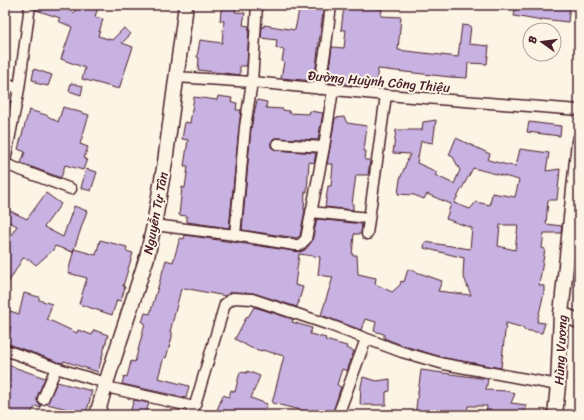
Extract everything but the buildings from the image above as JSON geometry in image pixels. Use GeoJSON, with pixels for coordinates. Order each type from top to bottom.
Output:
{"type":"FeatureCollection","features":[{"type":"Feature","properties":{"kind":"street"},"geometry":{"type":"LineString","coordinates":[[30,5],[26,47],[5,162],[71,189]]}},
{"type":"Feature","properties":{"kind":"street","name":"Nguyễn Tự Tân"},"geometry":{"type":"LineString","coordinates":[[97,415],[147,257],[154,225],[165,162],[186,5]]}},
{"type":"Feature","properties":{"kind":"street"},"geometry":{"type":"LineString","coordinates":[[235,235],[245,127],[252,82],[257,5]]}},
{"type":"Feature","properties":{"kind":"street"},"geometry":{"type":"LineString","coordinates":[[319,89],[331,5]]}},
{"type":"Feature","properties":{"kind":"street","name":"Đường Huỳnh Công Thiệu"},"geometry":{"type":"LineString","coordinates":[[176,78],[252,82],[386,95],[579,110]]}},
{"type":"Feature","properties":{"kind":"street"},"geometry":{"type":"LineString","coordinates":[[5,82],[19,89]]}},
{"type":"Feature","properties":{"kind":"street"},"geometry":{"type":"LineString","coordinates":[[154,225],[300,245],[306,239],[324,147],[333,90]]}},
{"type":"Feature","properties":{"kind":"street"},"geometry":{"type":"LineString","coordinates":[[367,234],[386,95]]}},
{"type":"Feature","properties":{"kind":"street","name":"Hùng Vương"},"geometry":{"type":"LineString","coordinates":[[555,415],[561,314],[579,141]]}},
{"type":"Feature","properties":{"kind":"street"},"geometry":{"type":"LineString","coordinates":[[277,144],[324,147]]}},
{"type":"Feature","properties":{"kind":"street"},"geometry":{"type":"LineString","coordinates":[[311,212],[370,218]]}},
{"type":"Feature","properties":{"kind":"street"},"geometry":{"type":"LineString","coordinates":[[5,350],[106,385],[193,411],[225,304],[233,298],[252,299],[327,324],[366,340],[444,364],[558,384]]}},
{"type":"Feature","properties":{"kind":"street"},"geometry":{"type":"LineString","coordinates":[[561,314],[579,321]]}},
{"type":"Feature","properties":{"kind":"street"},"geometry":{"type":"LineString","coordinates":[[338,415],[366,340]]}},
{"type":"Feature","properties":{"kind":"street"},"geometry":{"type":"LineString","coordinates":[[43,399],[56,368]]}}]}
